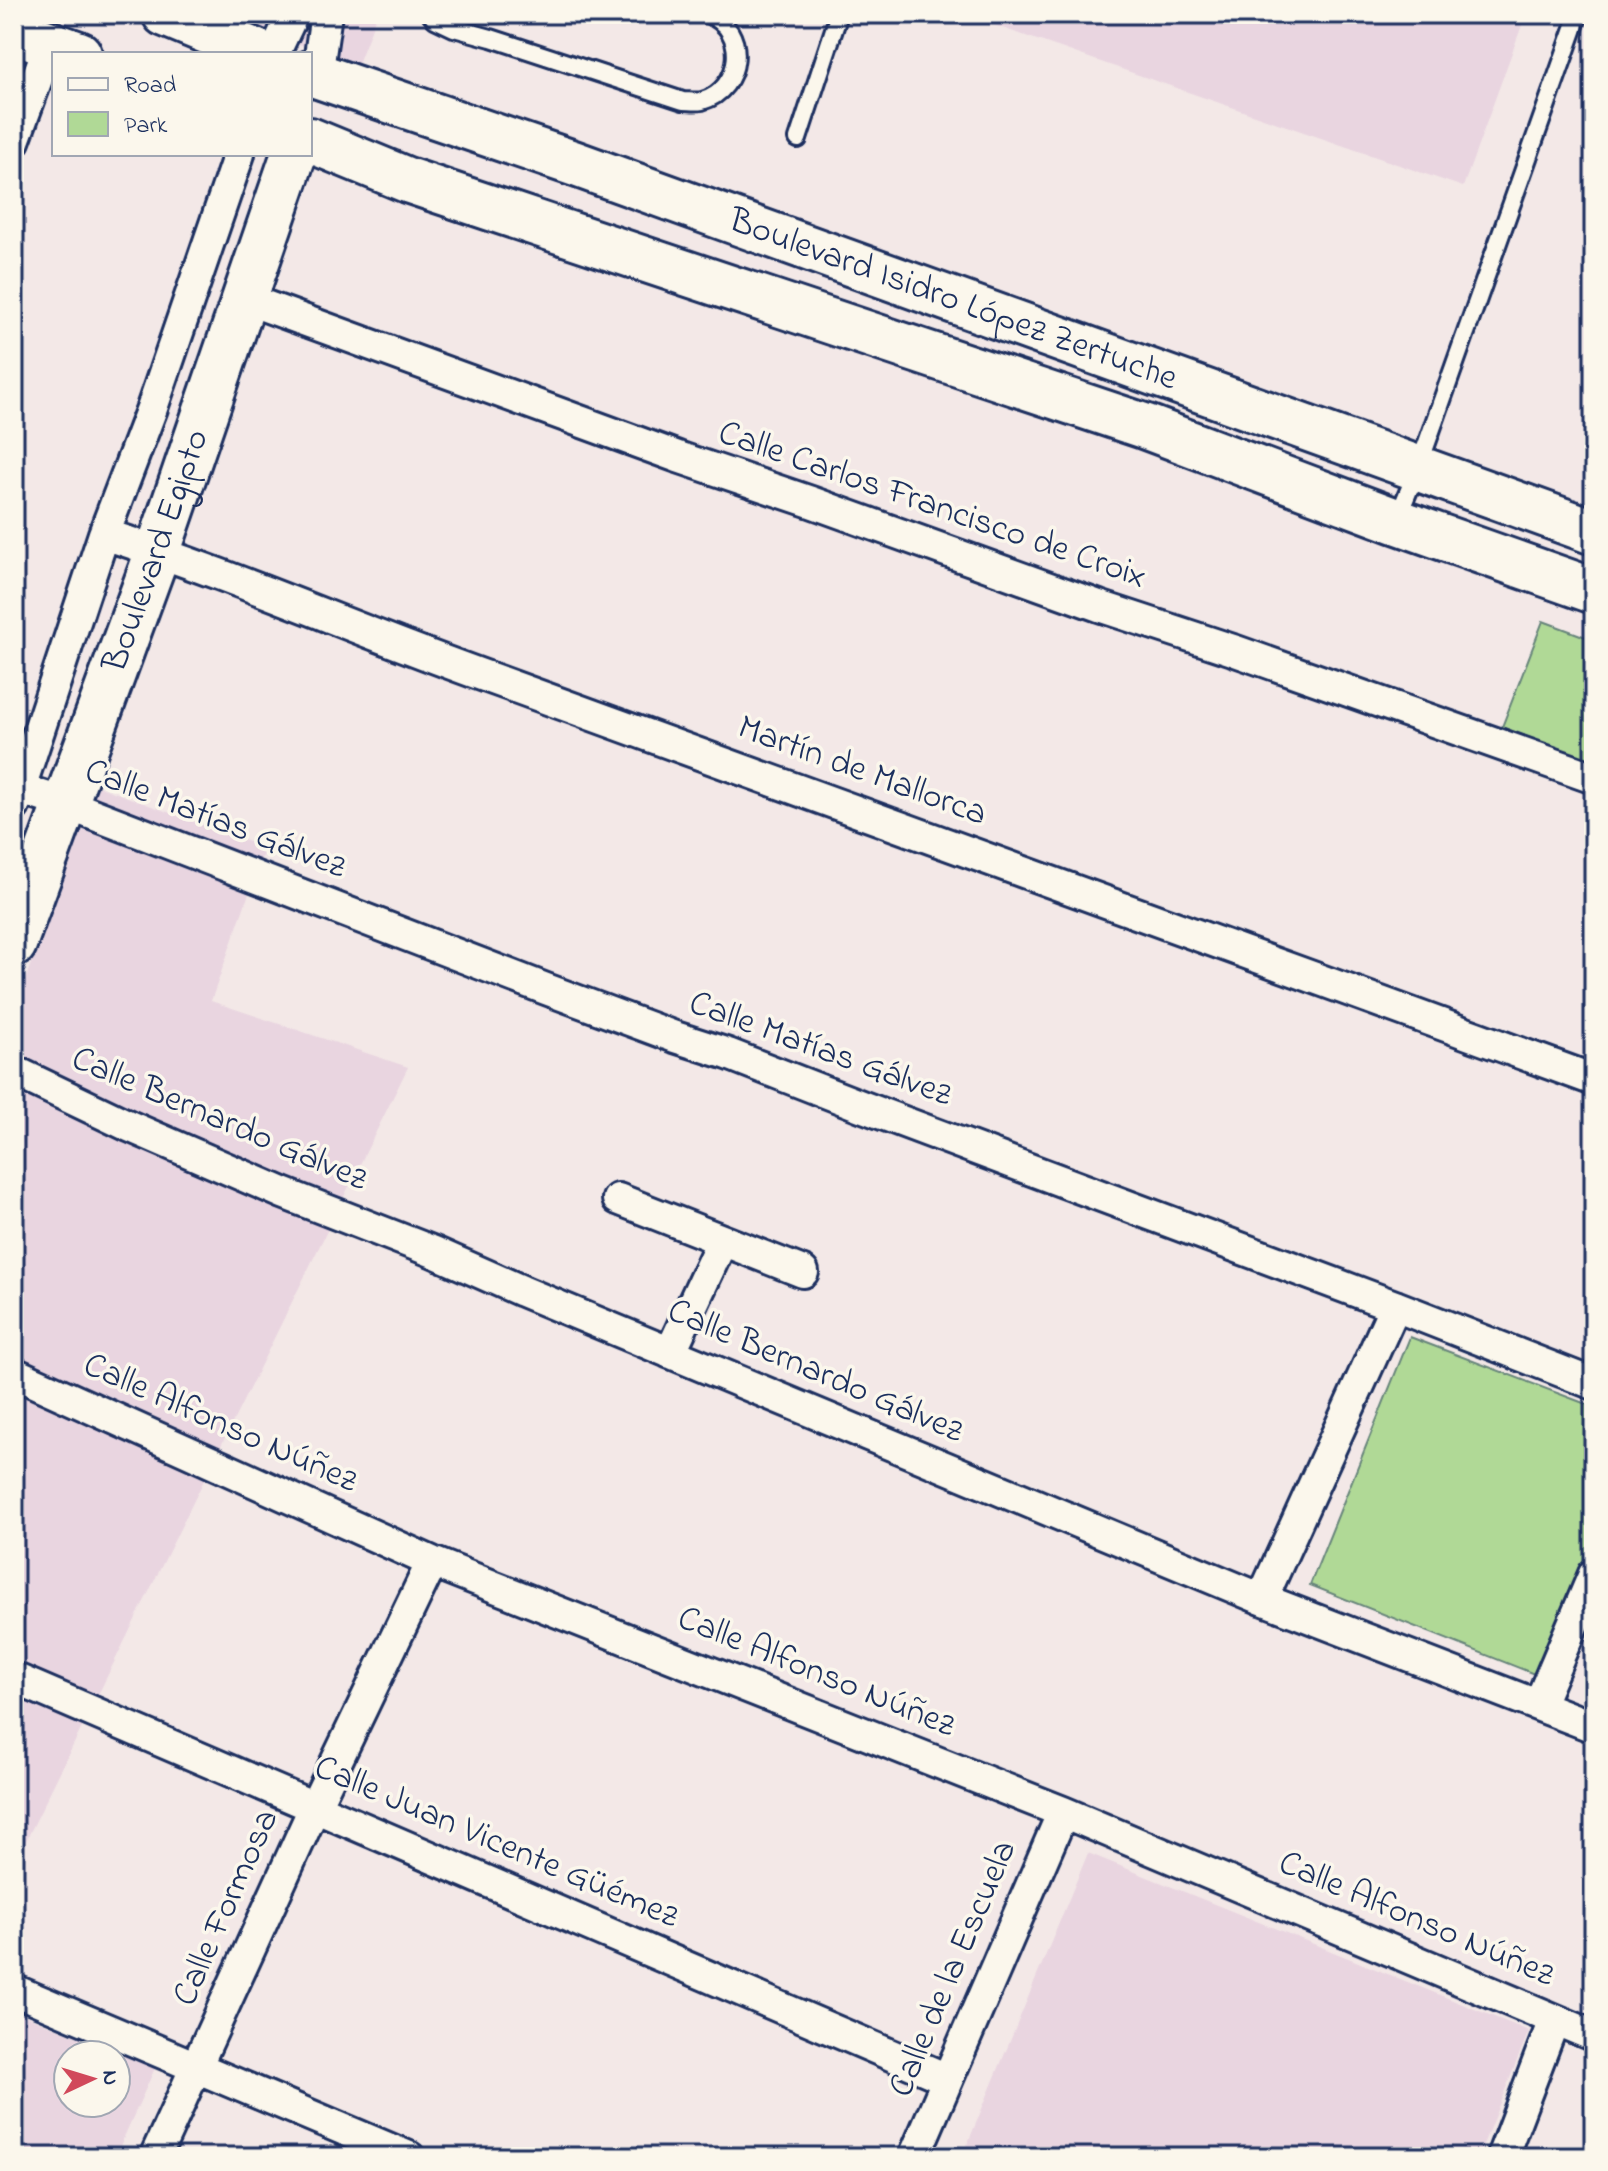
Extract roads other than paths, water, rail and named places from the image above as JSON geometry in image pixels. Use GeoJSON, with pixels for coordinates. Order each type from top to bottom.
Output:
{"type":"FeatureCollection","features":[{"type":"Feature","properties":{"kind":"main road"},"geometry":{"type":"LineString","coordinates":[[165,14],[257,52]]}},
{"type":"Feature","properties":{"kind":"main road","name":"Boulevard Isidro López Zertuche"},"geometry":{"type":"LineString","coordinates":[[312,83],[601,173],[1594,532]]}},
{"type":"Feature","properties":{"kind":"main road","name":"Boulevard Isidro López Zertuche"},"geometry":{"type":"LineString","coordinates":[[312,141],[407,180],[1144,426],[1396,521],[1594,591]]}},
{"type":"Feature","properties":{"kind":"main road","name":"Boulevard Egipto"},"geometry":{"type":"LineString","coordinates":[[14,944],[158,551],[293,156]]}},
{"type":"Feature","properties":{"kind":"street"},"geometry":{"type":"LineString","coordinates":[[275,52],[293,14]]}},
{"type":"Feature","properties":{"kind":"street"},"geometry":{"type":"LineString","coordinates":[[312,83],[326,14]]}},
{"type":"Feature","properties":{"kind":"street"},"geometry":{"type":"LineString","coordinates":[[14,141],[48,43]]}},
{"type":"Feature","properties":{"kind":"street","name":"Boulevard Egipto"},"geometry":{"type":"LineString","coordinates":[[17,798],[104,534],[152,408],[238,156]]}},
{"type":"Feature","properties":{"kind":"street","name":"Calle Carlos Francisco de Croix"},"geometry":{"type":"LineString","coordinates":[[246,299],[678,457],[1594,778]]}},
{"type":"Feature","properties":{"kind":"street","name":"Martín de Mallorca"},"geometry":{"type":"LineString","coordinates":[[104,534],[158,551],[451,664],[1594,1080]]}},
{"type":"Feature","properties":{"kind":"street","name":"Calle Matías Gálvez"},"geometry":{"type":"LineString","coordinates":[[17,798],[64,803],[546,989],[728,1054],[1594,1384]]}},
{"type":"Feature","properties":{"kind":"street","name":"Calle Bernardo Gálvez"},"geometry":{"type":"LineString","coordinates":[[14,1071],[129,1126],[269,1187],[434,1252],[1262,1599],[1594,1727]]}},
{"type":"Feature","properties":{"kind":"street"},"geometry":{"type":"LineString","coordinates":[[618,1199],[803,1272]]}},
{"type":"Feature","properties":{"kind":"street"},"geometry":{"type":"LineString","coordinates":[[670,1353],[722,1241]]}},
{"type":"Feature","properties":{"kind":"street"},"geometry":{"type":"LineString","coordinates":[[1262,1599],[1395,1306]]}},
{"type":"Feature","properties":{"kind":"street","name":"Calle Alfonso Núñez"},"geometry":{"type":"LineString","coordinates":[[14,1373],[432,1562],[1063,1812],[1594,2036]]}},
{"type":"Feature","properties":{"kind":"street","name":"Calle Formosa"},"geometry":{"type":"LineString","coordinates":[[155,2157],[315,1806],[432,1562]]}},
{"type":"Feature","properties":{"kind":"street"},"geometry":{"type":"LineString","coordinates":[[1539,1704],[1594,1574]]}},
{"type":"Feature","properties":{"kind":"street","name":"Calle Juan Vicente Güémez"},"geometry":{"type":"LineString","coordinates":[[14,1678],[947,2079]]}},
{"type":"Feature","properties":{"kind":"street","name":"Calle de la Escuela"},"geometry":{"type":"LineString","coordinates":[[914,2157],[1063,1812]]}},
{"type":"Feature","properties":{"kind":"street"},"geometry":{"type":"LineString","coordinates":[[14,1990],[409,2157]]}},
{"type":"Feature","properties":{"kind":"street"},"geometry":{"type":"LineString","coordinates":[[1502,2157],[1554,2020]]}},
{"type":"Feature","properties":{"kind":"lane"},"geometry":{"type":"LineString","coordinates":[[431,14],[454,28],[648,91],[683,101],[701,101],[726,85],[734,70],[736,54],[733,36],[725,23],[707,14]]}},
{"type":"Feature","properties":{"kind":"lane"},"geometry":{"type":"LineString","coordinates":[[798,139],[839,14]]}},
{"type":"Feature","properties":{"kind":"lane"},"geometry":{"type":"LineString","coordinates":[[1396,521],[1418,468],[1579,14]]}}]}
